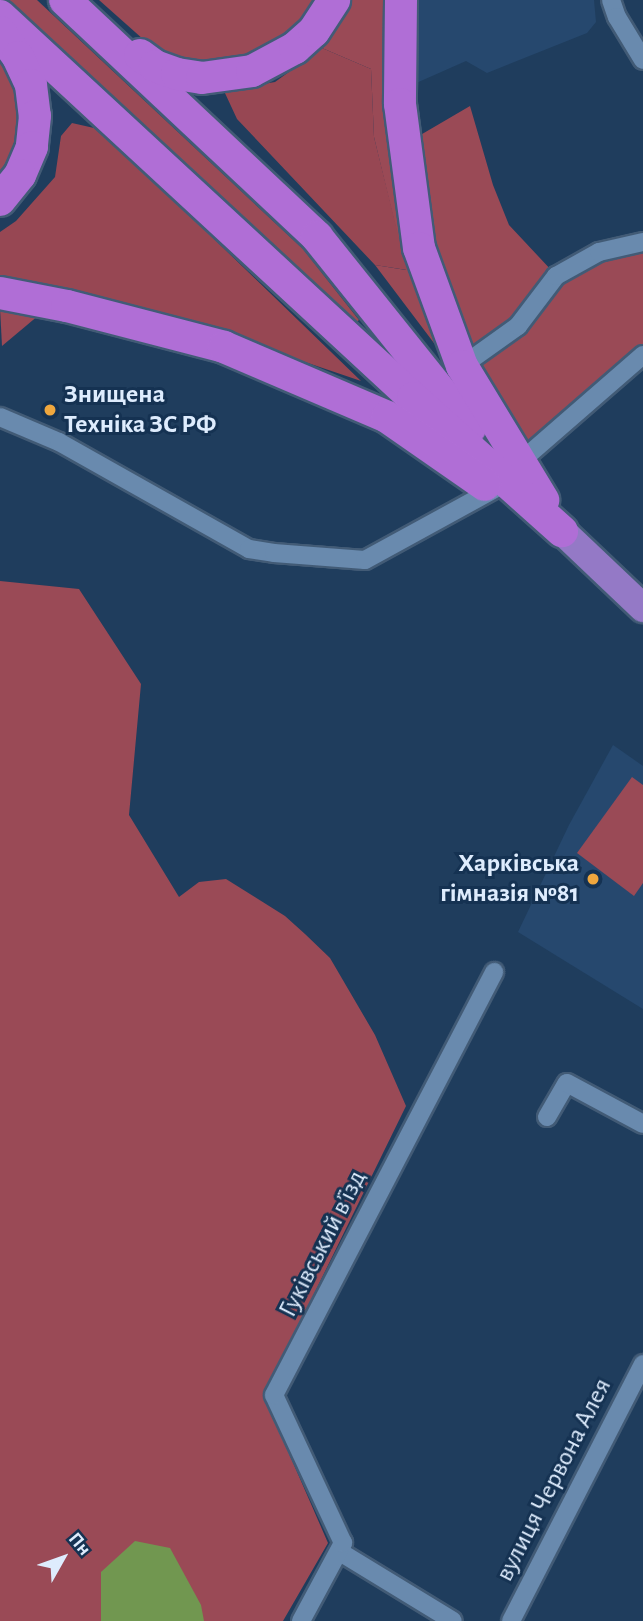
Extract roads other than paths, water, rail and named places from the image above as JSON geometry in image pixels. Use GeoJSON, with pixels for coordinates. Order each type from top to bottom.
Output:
{"type":"FeatureCollection","features":[{"type":"Feature","properties":{"kind":"highway"},"geometry":{"type":"LineString","coordinates":[[68,3],[155,65],[177,74],[202,78],[227,77],[274,62],[314,31],[334,0]]}},
{"type":"Feature","properties":{"kind":"highway"},"geometry":{"type":"LineString","coordinates":[[401,0],[400,104],[419,248],[462,366],[562,531]]}},
{"type":"Feature","properties":{"kind":"highway"},"geometry":{"type":"LineString","coordinates":[[68,3],[317,237],[508,493]]}},
{"type":"Feature","properties":{"kind":"highway"},"geometry":{"type":"LineString","coordinates":[[0,16],[412,398],[508,493]]}},
{"type":"Feature","properties":{"kind":"highway"},"geometry":{"type":"LineString","coordinates":[[0,32],[18,57],[31,85],[35,116],[32,147],[20,175],[0,200]]}},
{"type":"Feature","properties":{"kind":"highway"},"geometry":{"type":"LineString","coordinates":[[0,293],[67,306],[224,347],[387,417],[508,493],[562,531]]}},
{"type":"Feature","properties":{"kind":"main road"},"geometry":{"type":"LineString","coordinates":[[562,531],[643,608]]}},
{"type":"Feature","properties":{"kind":"street"},"geometry":{"type":"LineString","coordinates":[[611,0],[617,17],[643,60]]}},
{"type":"Feature","properties":{"kind":"street"},"geometry":{"type":"LineString","coordinates":[[462,366],[519,326],[556,276],[599,252],[643,242]]}},
{"type":"Feature","properties":{"kind":"street"},"geometry":{"type":"LineString","coordinates":[[520,463],[643,355]]}},
{"type":"Feature","properties":{"kind":"street"},"geometry":{"type":"LineString","coordinates":[[0,417],[59,442],[249,549],[365,560],[508,493]]}},
{"type":"Feature","properties":{"kind":"street","name":"Гуківський в’їзд"},"geometry":{"type":"LineString","coordinates":[[341,1547],[274,1395],[495,972]]}},
{"type":"Feature","properties":{"kind":"street"},"geometry":{"type":"LineString","coordinates":[[547,1117],[567,1083],[643,1125]]}},
{"type":"Feature","properties":{"kind":"street","name":"вулиця Червона Алея"},"geometry":{"type":"LineString","coordinates":[[511,1621],[643,1364]]}},
{"type":"Feature","properties":{"kind":"street"},"geometry":{"type":"LineString","coordinates":[[301,1621],[341,1547],[453,1621]]}},
{"type":"Feature","properties":{"kind":"place","name":"Знищена Техніка ЗС РФ"},"geometry":{"type":"Point","coordinates":[50,410]}},
{"type":"Feature","properties":{"kind":"place","name":"Харківська гімназія №81"},"geometry":{"type":"Point","coordinates":[593,879]}}]}
